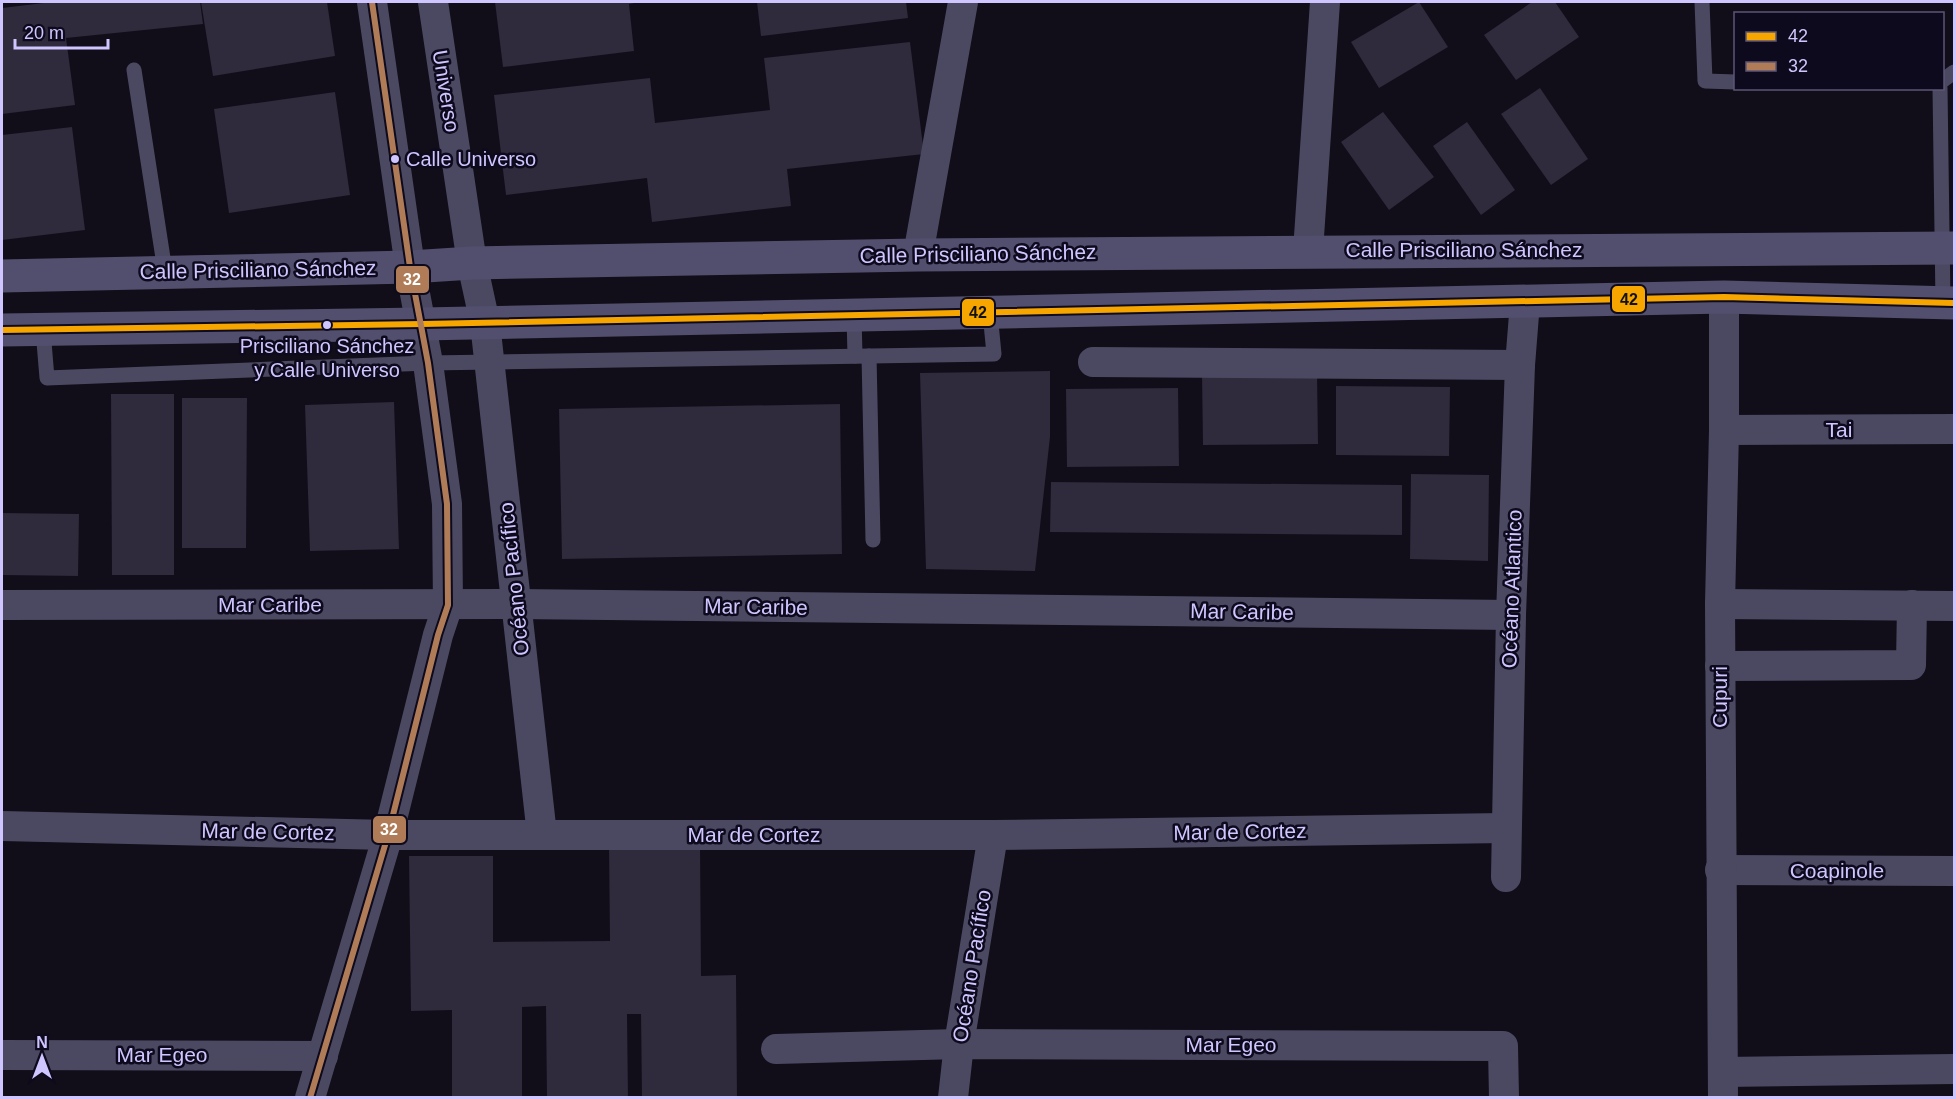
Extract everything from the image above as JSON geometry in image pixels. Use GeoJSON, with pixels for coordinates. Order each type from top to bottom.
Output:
{"type":"FeatureCollection","features":[{"type":"Feature","properties":{"kind":"main road","name":"Calle Prisciliano Sánchez"},"geometry":{"type":"LineString","coordinates":[[2,276],[410,267],[472,263],[918,255],[1949,248]]}},
{"type":"Feature","properties":{"kind":"main road"},"geometry":{"type":"LineString","coordinates":[[2,330],[1525,303],[1724,297],[1949,303]]}},
{"type":"Feature","properties":{"kind":"street"},"geometry":{"type":"LineString","coordinates":[[310,1098],[388,836],[438,635],[448,605],[447,504],[428,363],[410,267],[372,2]]}},
{"type":"Feature","properties":{"kind":"street","name":"Universo"},"geometry":{"type":"LineString","coordinates":[[433,2],[472,263],[485,322]]}},
{"type":"Feature","properties":{"kind":"street"},"geometry":{"type":"LineString","coordinates":[[918,255],[963,2]]}},
{"type":"Feature","properties":{"kind":"street"},"geometry":{"type":"LineString","coordinates":[[1308,251],[1325,2]]}},
{"type":"Feature","properties":{"kind":"street","name":"Cupuri"},"geometry":{"type":"LineString","coordinates":[[1723,1085],[1720,604],[1724,297]]}},
{"type":"Feature","properties":{"kind":"street","name":"Océano Atlantico"},"geometry":{"type":"LineString","coordinates":[[1506,877],[1511,615],[1520,365],[1525,303]]}},
{"type":"Feature","properties":{"kind":"street","name":"Océano Pacífico"},"geometry":{"type":"LineString","coordinates":[[485,322],[542,835]]}},
{"type":"Feature","properties":{"kind":"street"},"geometry":{"type":"LineString","coordinates":[[1093,362],[1520,365]]}},
{"type":"Feature","properties":{"kind":"street","name":"Tai"},"geometry":{"type":"LineString","coordinates":[[1724,430],[1954,429]]}},
{"type":"Feature","properties":{"kind":"street","name":"Mar Caribe"},"geometry":{"type":"LineString","coordinates":[[2,605],[517,604],[1511,615]]}},
{"type":"Feature","properties":{"kind":"street"},"geometry":{"type":"LineString","coordinates":[[1720,604],[1954,606]]}},
{"type":"Feature","properties":{"kind":"street"},"geometry":{"type":"LineString","coordinates":[[1720,666],[1911,665],[1912,605]]}},
{"type":"Feature","properties":{"kind":"street","name":"Mar de Cortez"},"geometry":{"type":"LineString","coordinates":[[2,825],[388,836],[993,836],[1506,828]]}},
{"type":"Feature","properties":{"kind":"street","name":"Océano Pacífico"},"geometry":{"type":"LineString","coordinates":[[953,1098],[958,1044],[993,836]]}},
{"type":"Feature","properties":{"kind":"street","name":"Coapinole"},"geometry":{"type":"LineString","coordinates":[[1720,870],[1954,871]]}},
{"type":"Feature","properties":{"kind":"street","name":"Mar Egeo"},"geometry":{"type":"LineString","coordinates":[[776,1049],[958,1044],[1503,1046],[1503,1098]]}},
{"type":"Feature","properties":{"kind":"street","name":"Mar Egeo"},"geometry":{"type":"LineString","coordinates":[[2,1054],[323,1056]]}},
{"type":"Feature","properties":{"kind":"street"},"geometry":{"type":"LineString","coordinates":[[1723,1085],[1954,1069]]}},
{"type":"Feature","properties":{"kind":"lane"},"geometry":{"type":"LineString","coordinates":[[1702,2],[1705,81],[1734,82]]}},
{"type":"Feature","properties":{"kind":"lane"},"geometry":{"type":"LineString","coordinates":[[134,70],[165,271]]}},
{"type":"Feature","properties":{"kind":"lane"},"geometry":{"type":"LineString","coordinates":[[1940,90],[1949,248],[1949,303]]}},
{"type":"Feature","properties":{"kind":"lane"},"geometry":{"type":"LineString","coordinates":[[43,330],[47,378],[428,363],[994,354],[990,313]]}},
{"type":"Feature","properties":{"kind":"lane"},"geometry":{"type":"LineString","coordinates":[[854,315],[862,356],[873,540]]}},
{"type":"Feature","properties":{"kind":"building"},"geometry":{"type":"Polygon","coordinates":[[[52,2],[200,2],[203,24],[66,38],[75,105],[2,114],[2,8],[52,2]]]}},
{"type":"Feature","properties":{"kind":"building"},"geometry":{"type":"Polygon","coordinates":[[[201,2],[327,2],[335,56],[213,76],[201,2]]]}},
{"type":"Feature","properties":{"kind":"building"},"geometry":{"type":"Polygon","coordinates":[[[495,2],[640,2],[629,4],[634,51],[503,67],[495,2]]]}},
{"type":"Feature","properties":{"kind":"building"},"geometry":{"type":"Polygon","coordinates":[[[757,2],[906,2],[908,18],[761,36],[757,2]]]}},
{"type":"Feature","properties":{"kind":"building"},"geometry":{"type":"Polygon","coordinates":[[[1419,2],[1448,47],[1379,88],[1351,42],[1419,2]]]}},
{"type":"Feature","properties":{"kind":"building"},"geometry":{"type":"Polygon","coordinates":[[[1532,2],[1555,2],[1579,37],[1516,80],[1484,35],[1532,2]]]}},
{"type":"Feature","properties":{"kind":"building"},"geometry":{"type":"Polygon","coordinates":[[[910,42],[924,154],[787,169],[791,206],[652,222],[647,178],[506,195],[494,95],[650,78],[655,123],[770,110],[764,58],[910,42]]]}},
{"type":"Feature","properties":{"kind":"building"},"geometry":{"type":"Polygon","coordinates":[[[1540,88],[1588,159],[1551,185],[1501,114],[1540,88]]]}},
{"type":"Feature","properties":{"kind":"building"},"geometry":{"type":"Polygon","coordinates":[[[335,92],[350,195],[229,213],[214,109],[335,92]]]}},
{"type":"Feature","properties":{"kind":"building"},"geometry":{"type":"Polygon","coordinates":[[[1383,112],[1434,177],[1389,210],[1341,142],[1383,112]]]}},
{"type":"Feature","properties":{"kind":"building"},"geometry":{"type":"Polygon","coordinates":[[[1467,122],[1515,190],[1481,215],[1433,146],[1467,122]]]}},
{"type":"Feature","properties":{"kind":"building"},"geometry":{"type":"Polygon","coordinates":[[[72,127],[85,230],[2,240],[2,135],[72,127]]]}},
{"type":"Feature","properties":{"kind":"building"},"geometry":{"type":"Polygon","coordinates":[[[1050,371],[1050,437],[1035,571],[926,569],[920,373],[1050,371]]]}},
{"type":"Feature","properties":{"kind":"building"},"geometry":{"type":"Polygon","coordinates":[[[1317,373],[1318,444],[1203,445],[1202,374],[1317,373]]]}},
{"type":"Feature","properties":{"kind":"building"},"geometry":{"type":"Polygon","coordinates":[[[1336,386],[1450,387],[1449,456],[1336,455],[1336,386]]]}},
{"type":"Feature","properties":{"kind":"building"},"geometry":{"type":"Polygon","coordinates":[[[1178,388],[1179,466],[1067,467],[1066,389],[1178,388]]]}},
{"type":"Feature","properties":{"kind":"building"},"geometry":{"type":"Polygon","coordinates":[[[111,394],[174,394],[174,575],[112,575],[111,394]]]}},
{"type":"Feature","properties":{"kind":"building"},"geometry":{"type":"Polygon","coordinates":[[[182,398],[247,398],[246,548],[182,548],[182,398]]]}},
{"type":"Feature","properties":{"kind":"building"},"geometry":{"type":"Polygon","coordinates":[[[394,402],[399,549],[310,551],[305,405],[394,402]]]}},
{"type":"Feature","properties":{"kind":"building"},"geometry":{"type":"Polygon","coordinates":[[[840,404],[842,554],[562,559],[559,409],[840,404]]]}},
{"type":"Feature","properties":{"kind":"building"},"geometry":{"type":"Polygon","coordinates":[[[1411,474],[1489,475],[1488,561],[1410,559],[1411,474]]]}},
{"type":"Feature","properties":{"kind":"building"},"geometry":{"type":"Polygon","coordinates":[[[1051,482],[1402,485],[1402,535],[1050,532],[1051,482]]]}},
{"type":"Feature","properties":{"kind":"building"},"geometry":{"type":"Polygon","coordinates":[[[2,513],[79,514],[78,576],[2,575],[2,513]]]}},
{"type":"Feature","properties":{"kind":"building"},"geometry":{"type":"Polygon","coordinates":[[[700,844],[701,976],[736,975],[737,1098],[642,1098],[641,1014],[627,1014],[628,1098],[547,1098],[546,1006],[522,1007],[522,1098],[452,1098],[452,1010],[411,1011],[409,856],[493,856],[493,942],[610,941],[609,845],[700,844]]]}},
{"type":"Feature","properties":{"kind":"transit line","name":"32"},"geometry":{"type":"LineString","coordinates":[[310,1098],[388,835],[438,635],[448,605],[447,504],[428,363],[410,267],[372,2]]}},
{"type":"Feature","properties":{"kind":"transit line","name":"42"},"geometry":{"type":"LineString","coordinates":[[2,330],[422,324],[1724,297],[1954,303]]}},
{"type":"Feature","properties":{"kind":"place","name":"Calle Universo"},"geometry":{"type":"Point","coordinates":[395,159]}},
{"type":"Feature","properties":{"kind":"place","name":"Prisciliano Sánchez y Calle Universo"},"geometry":{"type":"Point","coordinates":[327,325]}}]}
